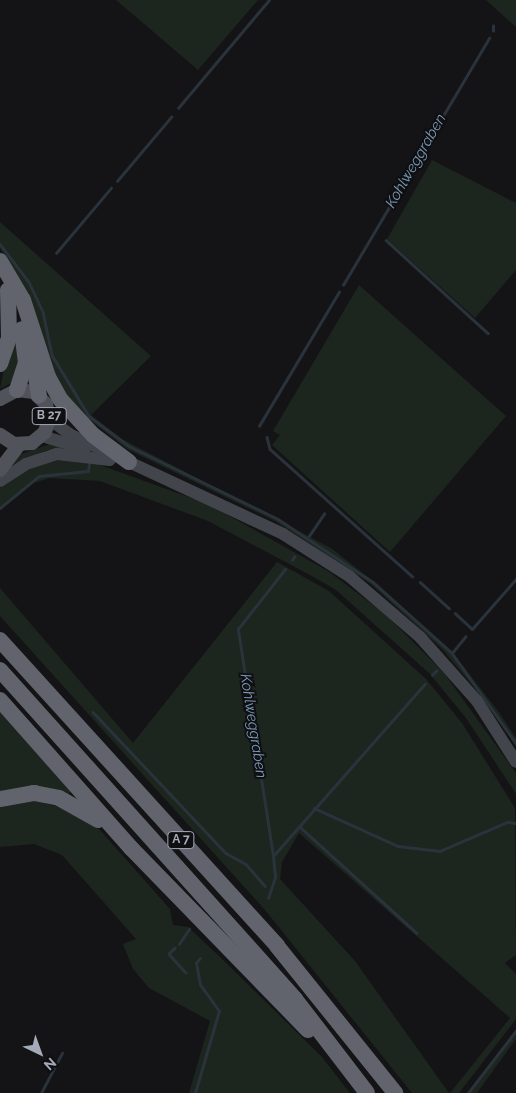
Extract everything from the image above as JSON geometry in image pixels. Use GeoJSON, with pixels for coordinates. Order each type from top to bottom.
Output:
{"type":"FeatureCollection","features":[{"type":"Feature","properties":{"kind":"highway"},"geometry":{"type":"LineString","coordinates":[[0,260],[23,300],[32,331],[60,399],[93,435],[129,462]]}},
{"type":"Feature","properties":{"kind":"highway"},"geometry":{"type":"LineString","coordinates":[[0,364],[9,332],[4,283]]}},
{"type":"Feature","properties":{"kind":"highway"},"geometry":{"type":"LineString","coordinates":[[4,283],[26,350],[17,390]]}},
{"type":"Feature","properties":{"kind":"highway"},"geometry":{"type":"LineString","coordinates":[[32,331],[39,396]]}},
{"type":"Feature","properties":{"kind":"highway","name":"A 7"},"geometry":{"type":"LineString","coordinates":[[0,640],[277,946],[394,1093]]}},
{"type":"Feature","properties":{"kind":"highway","name":"A 7"},"geometry":{"type":"LineString","coordinates":[[0,670],[295,999],[367,1093]]}},
{"type":"Feature","properties":{"kind":"highway"},"geometry":{"type":"LineString","coordinates":[[0,700],[131,848],[353,1073]]}},
{"type":"Feature","properties":{"kind":"highway"},"geometry":{"type":"LineString","coordinates":[[0,799],[34,793],[59,798],[80,807],[131,848]]}},
{"type":"Feature","properties":{"kind":"main road","name":"B 27"},"geometry":{"type":"LineString","coordinates":[[17,390],[39,396],[49,419],[42,436],[19,445]]}},
{"type":"Feature","properties":{"kind":"main road"},"geometry":{"type":"LineString","coordinates":[[0,399],[17,390]]}},
{"type":"Feature","properties":{"kind":"main road"},"geometry":{"type":"LineString","coordinates":[[49,419],[71,435],[283,534],[380,600],[451,671],[516,762]]}},
{"type":"Feature","properties":{"kind":"main road"},"geometry":{"type":"LineString","coordinates":[[0,446],[0,435],[19,445],[0,470]]}},
{"type":"Feature","properties":{"kind":"main road"},"geometry":{"type":"LineString","coordinates":[[42,436],[179,486]]}},
{"type":"Feature","properties":{"kind":"main road"},"geometry":{"type":"LineString","coordinates":[[0,481],[26,464],[57,454],[110,460]]}},
{"type":"Feature","properties":{"kind":"shaded area"},"geometry":{"type":"Polygon","coordinates":[[[116,0],[258,0],[198,70],[116,0]]]}},
{"type":"Feature","properties":{"kind":"shaded area"},"geometry":{"type":"Polygon","coordinates":[[[486,0],[516,0],[516,27],[497,10],[486,0]]]}},
{"type":"Feature","properties":{"kind":"shaded area"},"geometry":{"type":"Polygon","coordinates":[[[432,160],[516,203],[516,270],[475,318],[387,239],[432,160]]]}},
{"type":"Feature","properties":{"kind":"shaded area"},"geometry":{"type":"Polygon","coordinates":[[[0,222],[151,356],[91,415],[122,439],[331,548],[373,581],[453,653],[498,711],[516,738],[516,747],[489,705],[442,649],[371,584],[275,521],[127,449],[77,410],[52,372],[28,294],[0,248],[0,222]]]}},
{"type":"Feature","properties":{"kind":"shaded area"},"geometry":{"type":"Polygon","coordinates":[[[359,285],[506,416],[390,552],[272,445],[280,435],[273,431],[359,285]]]}},
{"type":"Feature","properties":{"kind":"shaded area"},"geometry":{"type":"Polygon","coordinates":[[[14,314],[22,355],[15,381],[0,389],[14,314]]]}},
{"type":"Feature","properties":{"kind":"shaded area"},"geometry":{"type":"Polygon","coordinates":[[[53,443],[84,450],[47,450],[7,467],[18,455],[53,443]]]}},
{"type":"Feature","properties":{"kind":"shaded area"},"geometry":{"type":"Polygon","coordinates":[[[57,460],[100,465],[208,504],[328,571],[384,613],[444,673],[516,773],[516,794],[466,718],[430,674],[336,590],[310,575],[208,521],[100,481],[50,478],[30,484],[0,509],[0,488],[6,482],[18,473],[57,460]]]}},
{"type":"Feature","properties":{"kind":"shaded area"},"geometry":{"type":"Polygon","coordinates":[[[277,562],[329,591],[426,679],[462,723],[515,808],[516,955],[505,963],[516,974],[516,1019],[459,1093],[450,1093],[510,1018],[299,833],[282,862],[280,879],[355,961],[449,1093],[412,1093],[265,910],[0,616],[0,588],[133,743],[277,562]]]}},
{"type":"Feature","properties":{"kind":"shaded area"},"geometry":{"type":"Polygon","coordinates":[[[0,710],[72,789],[69,794],[25,787],[0,792],[0,710]]]}},
{"type":"Feature","properties":{"kind":"shaded area"},"geometry":{"type":"Polygon","coordinates":[[[31,800],[72,810],[100,830],[170,909],[173,925],[188,927],[218,955],[322,1057],[350,1093],[189,1093],[210,1021],[149,988],[133,969],[123,944],[136,939],[62,855],[34,844],[0,847],[0,806],[31,800]]]}},
{"type":"Feature","properties":{"kind":"shaded area"},"geometry":{"type":"Polygon","coordinates":[[[516,1029],[516,1039],[477,1093],[467,1093],[516,1029]]]}},
{"type":"Feature","properties":{"kind":"waterway"},"geometry":{"type":"LineString","coordinates":[[178,108],[269,0]]}},
{"type":"Feature","properties":{"kind":"waterway","name":"Kohlweggraben"},"geometry":{"type":"LineString","coordinates":[[493,26],[493,31]]}},
{"type":"Feature","properties":{"kind":"waterway","name":"Kohlweggraben"},"geometry":{"type":"LineString","coordinates":[[343,285],[489,38]]}},
{"type":"Feature","properties":{"kind":"waterway"},"geometry":{"type":"LineString","coordinates":[[117,181],[171,117]]}},
{"type":"Feature","properties":{"kind":"waterway"},"geometry":{"type":"LineString","coordinates":[[56,253],[111,188]]}},
{"type":"Feature","properties":{"kind":"waterway"},"geometry":{"type":"LineString","coordinates":[[386,240],[488,333]]}},
{"type":"Feature","properties":{"kind":"waterway"},"geometry":{"type":"LineString","coordinates":[[0,244],[29,282],[43,312],[52,355],[89,416],[129,446],[278,519],[373,582],[452,653],[516,743]]}},
{"type":"Feature","properties":{"kind":"waterway","name":"Kohlweggraben"},"geometry":{"type":"LineString","coordinates":[[259,426],[339,292]]}},
{"type":"Feature","properties":{"kind":"waterway"},"geometry":{"type":"LineString","coordinates":[[267,437],[270,449],[412,576]]}},
{"type":"Feature","properties":{"kind":"waterway"},"geometry":{"type":"LineString","coordinates":[[0,508],[39,476],[88,471],[89,464]]}},
{"type":"Feature","properties":{"kind":"waterway","name":"Kohlweggraben"},"geometry":{"type":"LineString","coordinates":[[309,536],[324,514]]}},
{"type":"Feature","properties":{"kind":"waterway","name":"Kohlweggraben"},"geometry":{"type":"LineString","coordinates":[[268,898],[275,878],[273,856],[238,629],[285,569]]}},
{"type":"Feature","properties":{"kind":"waterway"},"geometry":{"type":"LineString","coordinates":[[455,613],[472,629],[516,579]]}},
{"type":"Feature","properties":{"kind":"waterway"},"geometry":{"type":"LineString","coordinates":[[420,582],[449,608]]}},
{"type":"Feature","properties":{"kind":"waterway"},"geometry":{"type":"LineString","coordinates":[[452,653],[465,637]]}},
{"type":"Feature","properties":{"kind":"waterway"},"geometry":{"type":"LineString","coordinates":[[432,675],[436,671]]}},
{"type":"Feature","properties":{"kind":"waterway"},"geometry":{"type":"LineString","coordinates":[[274,855],[425,684]]}},
{"type":"Feature","properties":{"kind":"waterway"},"geometry":{"type":"LineString","coordinates":[[93,712],[226,853],[246,864],[265,886]]}},
{"type":"Feature","properties":{"kind":"waterway"},"geometry":{"type":"LineString","coordinates":[[314,808],[398,846],[440,851],[507,822],[516,823]]}},
{"type":"Feature","properties":{"kind":"waterway"},"geometry":{"type":"LineString","coordinates":[[299,826],[417,933]]}},
{"type":"Feature","properties":{"kind":"waterway"},"geometry":{"type":"LineString","coordinates":[[179,944],[189,929]]}},
{"type":"Feature","properties":{"kind":"waterway"},"geometry":{"type":"LineString","coordinates":[[175,948],[169,954],[186,973]]}},
{"type":"Feature","properties":{"kind":"waterway","name":"Kohlweggraben"},"geometry":{"type":"LineString","coordinates":[[195,1093],[219,1011],[200,985],[196,963],[200,958]]}},
{"type":"Feature","properties":{"kind":"waterway"},"geometry":{"type":"LineString","coordinates":[[468,1093],[516,1031]]}},
{"type":"Feature","properties":{"kind":"waterway"},"geometry":{"type":"LineString","coordinates":[[41,1093],[62,1053]]}}]}
